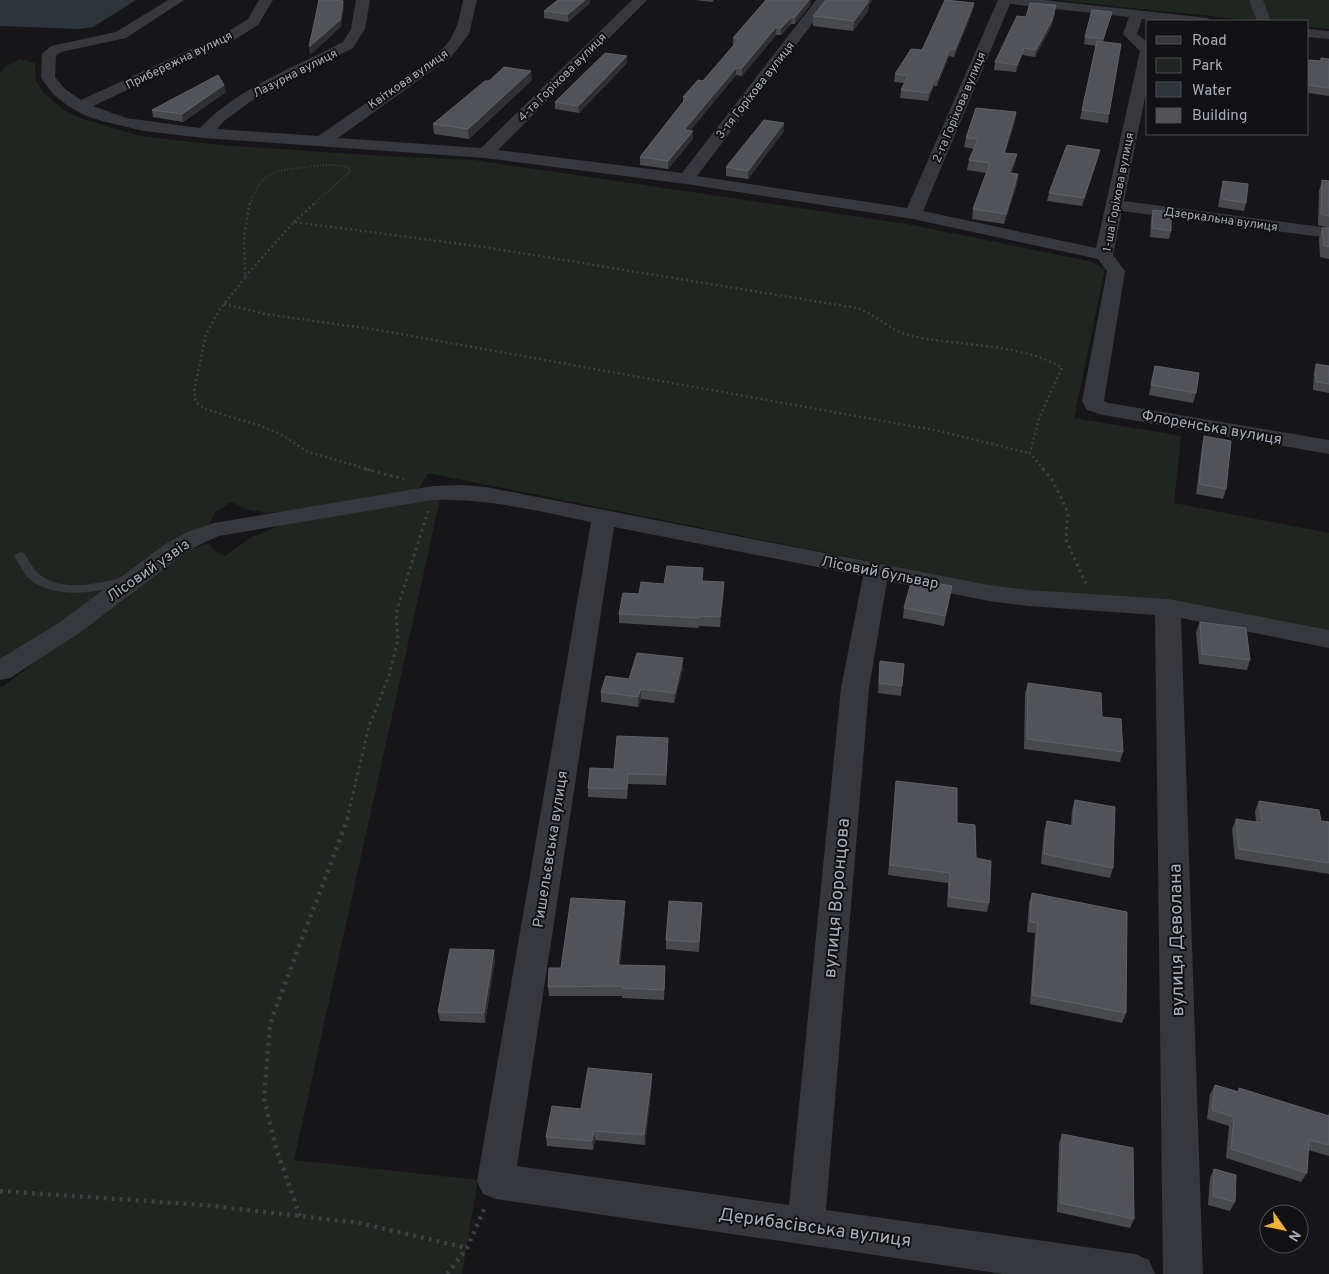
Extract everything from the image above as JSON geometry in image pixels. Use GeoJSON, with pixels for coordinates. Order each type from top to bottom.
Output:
{"type":"FeatureCollection","features":[{"type":"Feature","properties":{"kind":"street"},"geometry":{"type":"LineString","coordinates":[[177,0],[121,35],[56,49],[49,54],[48,78],[62,95],[81,106],[111,118],[143,125],[204,133],[485,153],[686,179],[912,214],[1104,255]]}},
{"type":"Feature","properties":{"kind":"street","name":"Прибережна вулиця"},"geometry":{"type":"LineString","coordinates":[[81,106],[229,38],[260,14],[266,0]]}},
{"type":"Feature","properties":{"kind":"street","name":"Лазурна вулиця"},"geometry":{"type":"LineString","coordinates":[[204,133],[218,118],[249,96],[348,45],[359,31],[360,11],[363,0]]}},
{"type":"Feature","properties":{"kind":"street","name":"Квіткова вулиця"},"geometry":{"type":"LineString","coordinates":[[322,141],[439,60],[451,49],[461,38],[470,0]]}},
{"type":"Feature","properties":{"kind":"street","name":"4-та Горіхова вулиця"},"geometry":{"type":"LineString","coordinates":[[485,153],[640,0]]}},
{"type":"Feature","properties":{"kind":"street","name":"3-тя Горіхова вулиця"},"geometry":{"type":"LineString","coordinates":[[686,179],[823,0]]}},
{"type":"Feature","properties":{"kind":"street"},"geometry":{"type":"LineString","coordinates":[[1005,0],[1194,20]]}},
{"type":"Feature","properties":{"kind":"street","name":"2-га Горіхова вулиця"},"geometry":{"type":"LineString","coordinates":[[912,214],[1005,0]]}},
{"type":"Feature","properties":{"kind":"street"},"geometry":{"type":"LineString","coordinates":[[1256,0],[1264,20]]}},
{"type":"Feature","properties":{"kind":"street","name":"1-ша Горіхова вулиця"},"geometry":{"type":"LineString","coordinates":[[1137,14],[1129,33],[1130,37],[1146,50]]}},
{"type":"Feature","properties":{"kind":"street"},"geometry":{"type":"LineString","coordinates":[[1309,32],[1329,35]]}},
{"type":"Feature","properties":{"kind":"street","name":"1-ша Горіхова вулиця"},"geometry":{"type":"LineString","coordinates":[[1095,405],[1093,401],[1116,271],[1104,255],[1146,56]]}},
{"type":"Feature","properties":{"kind":"street","name":"Дзеркальна вулиця"},"geometry":{"type":"LineString","coordinates":[[1114,204],[1329,233]]}},
{"type":"Feature","properties":{"kind":"street","name":"Флоренська вулиця"},"geometry":{"type":"LineString","coordinates":[[1095,405],[1113,410],[1329,447]]}},
{"type":"Feature","properties":{"kind":"street","name":"Лісовий бульвар"},"geometry":{"type":"LineString","coordinates":[[432,493],[462,492],[486,494],[989,593],[1168,607],[1329,639]]}},
{"type":"Feature","properties":{"kind":"street","name":"Лісовий узвіз"},"geometry":{"type":"LineString","coordinates":[[0,671],[69,628],[176,548],[196,537],[214,530],[432,493]]}},
{"type":"Feature","properties":{"kind":"street","name":"Ришельєвська вулиця"},"geometry":{"type":"LineString","coordinates":[[496,1181],[604,516]]}},
{"type":"Feature","properties":{"kind":"street","name":"вулиця Воронцова"},"geometry":{"type":"LineString","coordinates":[[806,1225],[855,688],[876,572]]}},
{"type":"Feature","properties":{"kind":"street","name":"вулиця Деволана"},"geometry":{"type":"LineString","coordinates":[[1168,607],[1184,1274]]}},
{"type":"Feature","properties":{"kind":"street","name":"Дерибасівська вулиця"},"geometry":{"type":"LineString","coordinates":[[496,1181],[1134,1274]]}},
{"type":"Feature","properties":{"kind":"lane"},"geometry":{"type":"LineString","coordinates":[[20,556],[28,570],[37,578],[67,589],[104,588],[138,577]]}},
{"type":"Feature","properties":{"kind":"path"},"geometry":{"type":"LineString","coordinates":[[245,278],[244,232],[249,206],[259,184],[269,174],[281,169],[340,165],[349,168],[350,172],[294,222],[224,304],[206,334],[194,391],[196,402],[217,414],[261,426],[284,436],[306,451],[344,464],[419,482],[432,493],[396,613],[398,639],[389,676],[369,726],[346,824],[270,1023],[264,1099],[276,1148],[300,1216]]}},
{"type":"Feature","properties":{"kind":"path"},"geometry":{"type":"LineString","coordinates":[[294,222],[484,247],[857,308],[871,313],[895,331],[913,336],[1021,353],[1051,362],[1062,368],[1039,418],[1030,453]]}},
{"type":"Feature","properties":{"kind":"path"},"geometry":{"type":"LineString","coordinates":[[224,304],[265,314],[378,330],[939,431],[1030,453],[1053,481],[1068,513],[1066,540],[1073,559],[1096,602]]}},
{"type":"Feature","properties":{"kind":"path"},"geometry":{"type":"LineString","coordinates":[[447,1274],[467,1248],[496,1181]]}},
{"type":"Feature","properties":{"kind":"path"},"geometry":{"type":"LineString","coordinates":[[0,1190],[194,1204],[359,1223],[467,1248]]}},
{"type":"Feature","properties":{"kind":"green space"},"geometry":{"type":"Polygon","coordinates":[[[1057,0],[1329,0],[1329,29],[1309,27],[1309,20],[1247,20],[1057,0]]]}},
{"type":"Feature","properties":{"kind":"green space"},"geometry":{"type":"Polygon","coordinates":[[[20,59],[35,63],[36,81],[43,92],[61,108],[80,118],[140,136],[220,145],[474,160],[907,224],[1089,261],[1105,269],[1074,418],[1181,436],[1174,503],[1329,533],[1329,634],[1003,588],[428,473],[419,489],[299,510],[267,513],[247,509],[231,502],[215,512],[208,526],[28,646],[0,662],[0,72],[20,59]]]}},
{"type":"Feature","properties":{"kind":"green space"},"geometry":{"type":"Polygon","coordinates":[[[440,499],[294,1160],[478,1180],[462,1274],[0,1274],[0,686],[2,687],[177,555],[210,543],[214,551],[225,556],[250,538],[281,525],[440,499]]]}},
{"type":"Feature","properties":{"kind":"water"},"geometry":{"type":"Polygon","coordinates":[[[0,0],[136,0],[93,27],[79,29],[0,26],[0,0]]]}},
{"type":"Feature","properties":{"kind":"building"},"geometry":{"type":"Polygon","coordinates":[[[319,0],[343,1],[340,20],[309,47],[319,0]]]}},
{"type":"Feature","properties":{"kind":"building"},"geometry":{"type":"Polygon","coordinates":[[[558,0],[585,0],[568,14],[544,11],[558,0]]]}},
{"type":"Feature","properties":{"kind":"building"},"geometry":{"type":"Polygon","coordinates":[[[766,0],[809,0],[795,17],[792,17],[781,28],[776,27],[742,68],[736,68],[684,130],[693,131],[668,161],[640,157],[687,97],[683,97],[698,80],[703,81],[739,39],[733,38],[766,0]]]}},
{"type":"Feature","properties":{"kind":"building"},"geometry":{"type":"Polygon","coordinates":[[[826,0],[869,1],[854,21],[813,16],[826,0]]]}},
{"type":"Feature","properties":{"kind":"building"},"geometry":{"type":"Polygon","coordinates":[[[945,0],[974,3],[955,50],[950,49],[938,79],[935,79],[929,93],[901,90],[908,76],[895,74],[911,49],[922,50],[945,0]]]}},
{"type":"Feature","properties":{"kind":"building"},"geometry":{"type":"Polygon","coordinates":[[[1030,3],[1056,5],[1052,20],[1036,50],[1024,48],[1017,65],[995,62],[1017,16],[1026,17],[1030,3]]]}},
{"type":"Feature","properties":{"kind":"building"},"geometry":{"type":"Polygon","coordinates":[[[1092,10],[1112,12],[1103,39],[1085,37],[1092,10]]]}},
{"type":"Feature","properties":{"kind":"building"},"geometry":{"type":"Polygon","coordinates":[[[1097,41],[1121,44],[1109,114],[1082,110],[1097,41]]]}},
{"type":"Feature","properties":{"kind":"building"},"geometry":{"type":"Polygon","coordinates":[[[605,53],[627,56],[578,106],[555,102],[605,53]]]}},
{"type":"Feature","properties":{"kind":"building"},"geometry":{"type":"Polygon","coordinates":[[[1321,58],[1329,59],[1329,88],[1309,85],[1309,60],[1321,61],[1321,58]]]}},
{"type":"Feature","properties":{"kind":"building"},"geometry":{"type":"Polygon","coordinates":[[[504,67],[531,71],[468,129],[433,124],[485,81],[489,81],[504,67]]]}},
{"type":"Feature","properties":{"kind":"building"},"geometry":{"type":"Polygon","coordinates":[[[218,75],[224,85],[182,114],[152,110],[218,75]]]}},
{"type":"Feature","properties":{"kind":"building"},"geometry":{"type":"Polygon","coordinates":[[[976,108],[1016,112],[1004,153],[1017,154],[1009,173],[1018,174],[1006,214],[973,209],[990,163],[969,160],[978,139],[966,138],[976,108]]]}},
{"type":"Feature","properties":{"kind":"building"},"geometry":{"type":"Polygon","coordinates":[[[764,120],[784,123],[748,171],[726,167],[764,120]]]}},
{"type":"Feature","properties":{"kind":"building"},"geometry":{"type":"Polygon","coordinates":[[[1067,145],[1100,150],[1084,198],[1049,193],[1067,145]]]}},
{"type":"Feature","properties":{"kind":"building"},"geometry":{"type":"Polygon","coordinates":[[[1322,180],[1329,181],[1329,216],[1321,214],[1322,180]]]}},
{"type":"Feature","properties":{"kind":"building"},"geometry":{"type":"Polygon","coordinates":[[[1223,181],[1248,184],[1246,203],[1221,199],[1223,181]]]}},
{"type":"Feature","properties":{"kind":"building"},"geometry":{"type":"Polygon","coordinates":[[[1153,210],[1171,212],[1171,231],[1152,228],[1153,210]]]}},
{"type":"Feature","properties":{"kind":"building"},"geometry":{"type":"Polygon","coordinates":[[[1322,228],[1329,228],[1329,247],[1324,246],[1322,228]]]}},
{"type":"Feature","properties":{"kind":"building"},"geometry":{"type":"Polygon","coordinates":[[[1316,364],[1329,366],[1329,384],[1316,382],[1316,364]]]}},
{"type":"Feature","properties":{"kind":"building"},"geometry":{"type":"Polygon","coordinates":[[[1155,366],[1199,373],[1196,393],[1151,385],[1155,366]]]}},
{"type":"Feature","properties":{"kind":"building"},"geometry":{"type":"Polygon","coordinates":[[[1204,436],[1231,441],[1226,489],[1199,484],[1204,436]]]}},
{"type":"Feature","properties":{"kind":"building"},"geometry":{"type":"Polygon","coordinates":[[[667,566],[703,568],[702,581],[724,582],[720,617],[699,616],[699,618],[619,614],[623,593],[639,594],[641,582],[664,584],[667,566]]]}},
{"type":"Feature","properties":{"kind":"building"},"geometry":{"type":"Polygon","coordinates":[[[912,579],[952,586],[945,616],[904,608],[912,579]]]}},
{"type":"Feature","properties":{"kind":"building"},"geometry":{"type":"Polygon","coordinates":[[[1200,622],[1246,628],[1250,660],[1202,654],[1200,622]]]}},
{"type":"Feature","properties":{"kind":"building"},"geometry":{"type":"Polygon","coordinates":[[[637,653],[683,658],[675,693],[641,689],[638,697],[601,692],[606,676],[629,679],[637,653]]]}},
{"type":"Feature","properties":{"kind":"building"},"geometry":{"type":"Polygon","coordinates":[[[880,661],[904,664],[902,686],[879,683],[880,661]]]}},
{"type":"Feature","properties":{"kind":"building"},"geometry":{"type":"Polygon","coordinates":[[[1028,683],[1101,693],[1102,717],[1121,719],[1123,752],[1027,739],[1028,683]]]}},
{"type":"Feature","properties":{"kind":"building"},"geometry":{"type":"Polygon","coordinates":[[[617,736],[668,738],[666,775],[628,774],[627,789],[588,788],[590,768],[614,769],[617,736]]]}},
{"type":"Feature","properties":{"kind":"building"},"geometry":{"type":"Polygon","coordinates":[[[896,781],[957,788],[957,823],[975,825],[976,858],[991,861],[989,903],[949,897],[950,873],[890,865],[896,781]]]}},
{"type":"Feature","properties":{"kind":"building"},"geometry":{"type":"Polygon","coordinates":[[[1075,800],[1115,807],[1113,868],[1044,854],[1047,821],[1073,826],[1075,800]]]}},
{"type":"Feature","properties":{"kind":"building"},"geometry":{"type":"Polygon","coordinates":[[[1259,801],[1319,810],[1321,821],[1329,822],[1329,863],[1239,849],[1236,819],[1262,823],[1259,801]]]}},
{"type":"Feature","properties":{"kind":"building"},"geometry":{"type":"Polygon","coordinates":[[[1032,893],[1127,912],[1126,1013],[1032,995],[1038,923],[1030,922],[1032,893]]]}},
{"type":"Feature","properties":{"kind":"building"},"geometry":{"type":"Polygon","coordinates":[[[571,898],[625,901],[618,965],[665,966],[664,990],[622,988],[622,986],[548,987],[549,968],[561,968],[571,898]]]}},
{"type":"Feature","properties":{"kind":"building"},"geometry":{"type":"Polygon","coordinates":[[[669,901],[702,903],[699,942],[666,940],[669,901]]]}},
{"type":"Feature","properties":{"kind":"building"},"geometry":{"type":"Polygon","coordinates":[[[450,949],[494,950],[484,1013],[438,1012],[450,949]]]}},
{"type":"Feature","properties":{"kind":"building"},"geometry":{"type":"Polygon","coordinates":[[[588,1068],[652,1074],[644,1135],[594,1131],[592,1141],[546,1137],[552,1106],[581,1109],[588,1068]]]}},
{"type":"Feature","properties":{"kind":"building"},"geometry":{"type":"Polygon","coordinates":[[[1215,1085],[1239,1092],[1239,1088],[1329,1116],[1329,1145],[1309,1140],[1307,1173],[1231,1149],[1234,1117],[1212,1110],[1215,1085]]]}},
{"type":"Feature","properties":{"kind":"building"},"geometry":{"type":"Polygon","coordinates":[[[1062,1134],[1133,1148],[1134,1219],[1060,1203],[1062,1134]]]}},
{"type":"Feature","properties":{"kind":"building"},"geometry":{"type":"Polygon","coordinates":[[[1214,1169],[1236,1175],[1235,1202],[1213,1196],[1214,1169]]]}}]}
